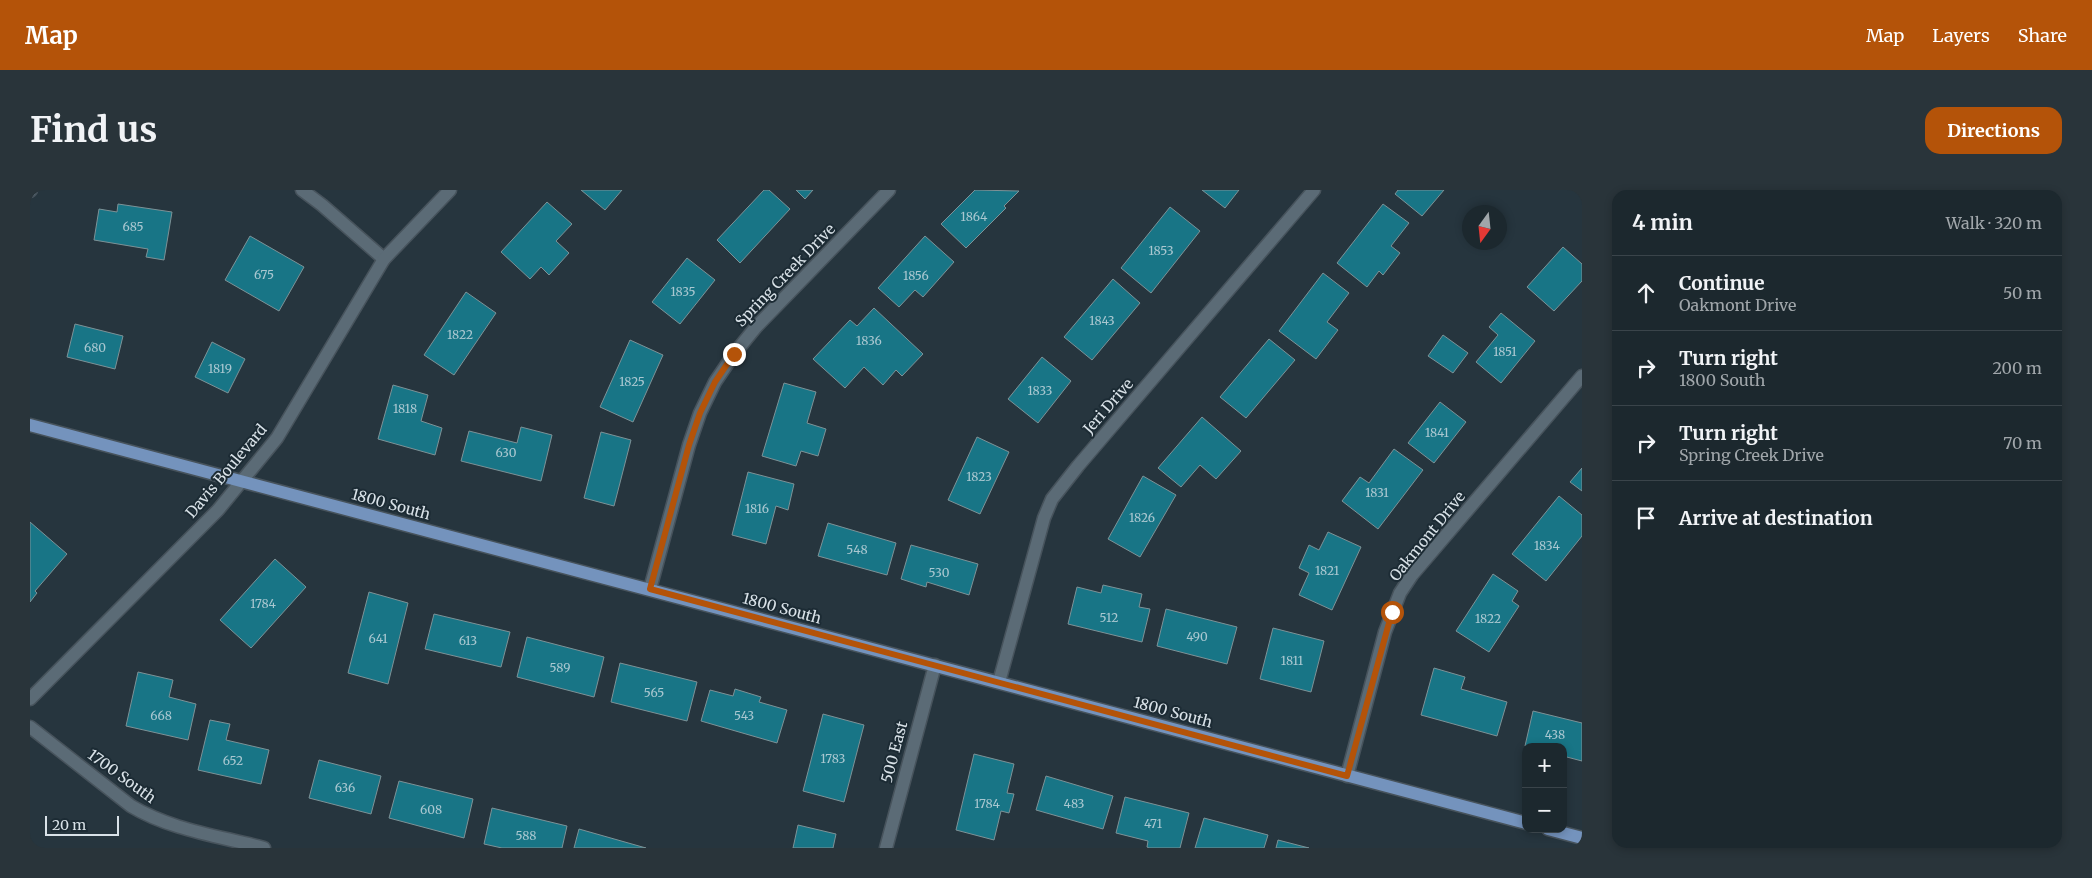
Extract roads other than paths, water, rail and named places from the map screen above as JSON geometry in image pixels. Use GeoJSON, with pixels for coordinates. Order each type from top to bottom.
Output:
{"type":"FeatureCollection","features":[{"type":"Feature","properties":{"kind":"main road","name":"1800 South"},"geometry":{"type":"LineString","coordinates":[[30,424],[1522,823]]}},
{"type":"Feature","properties":{"kind":"main road"},"geometry":{"type":"LineString","coordinates":[[1563,833],[1582,838]]}},
{"type":"Feature","properties":{"kind":"street"},"geometry":{"type":"LineString","coordinates":[[302,190],[384,259]]}},
{"type":"Feature","properties":{"kind":"street","name":"Davis Boulevard"},"geometry":{"type":"LineString","coordinates":[[30,699],[218,510],[243,481],[277,438],[384,259],[450,190]]}},
{"type":"Feature","properties":{"kind":"street","name":"Spring Creek Drive"},"geometry":{"type":"LineString","coordinates":[[650,589],[689,445],[700,413],[715,382],[734,354],[756,327],[889,190]]}},
{"type":"Feature","properties":{"kind":"street","name":"Jeri Drive"},"geometry":{"type":"LineString","coordinates":[[999,682],[1038,537],[1052,499],[1078,466],[1314,190]]}},
{"type":"Feature","properties":{"kind":"street","name":"Oakmont Drive"},"geometry":{"type":"LineString","coordinates":[[1347,776],[1385,632],[1400,593],[1412,575],[1582,376]]}},
{"type":"Feature","properties":{"kind":"street","name":"500 East"},"geometry":{"type":"LineString","coordinates":[[886,848],[935,665]]}},
{"type":"Feature","properties":{"kind":"street","name":"1700 South"},"geometry":{"type":"LineString","coordinates":[[30,727],[131,806],[144,814],[172,825],[261,848]]}}]}
